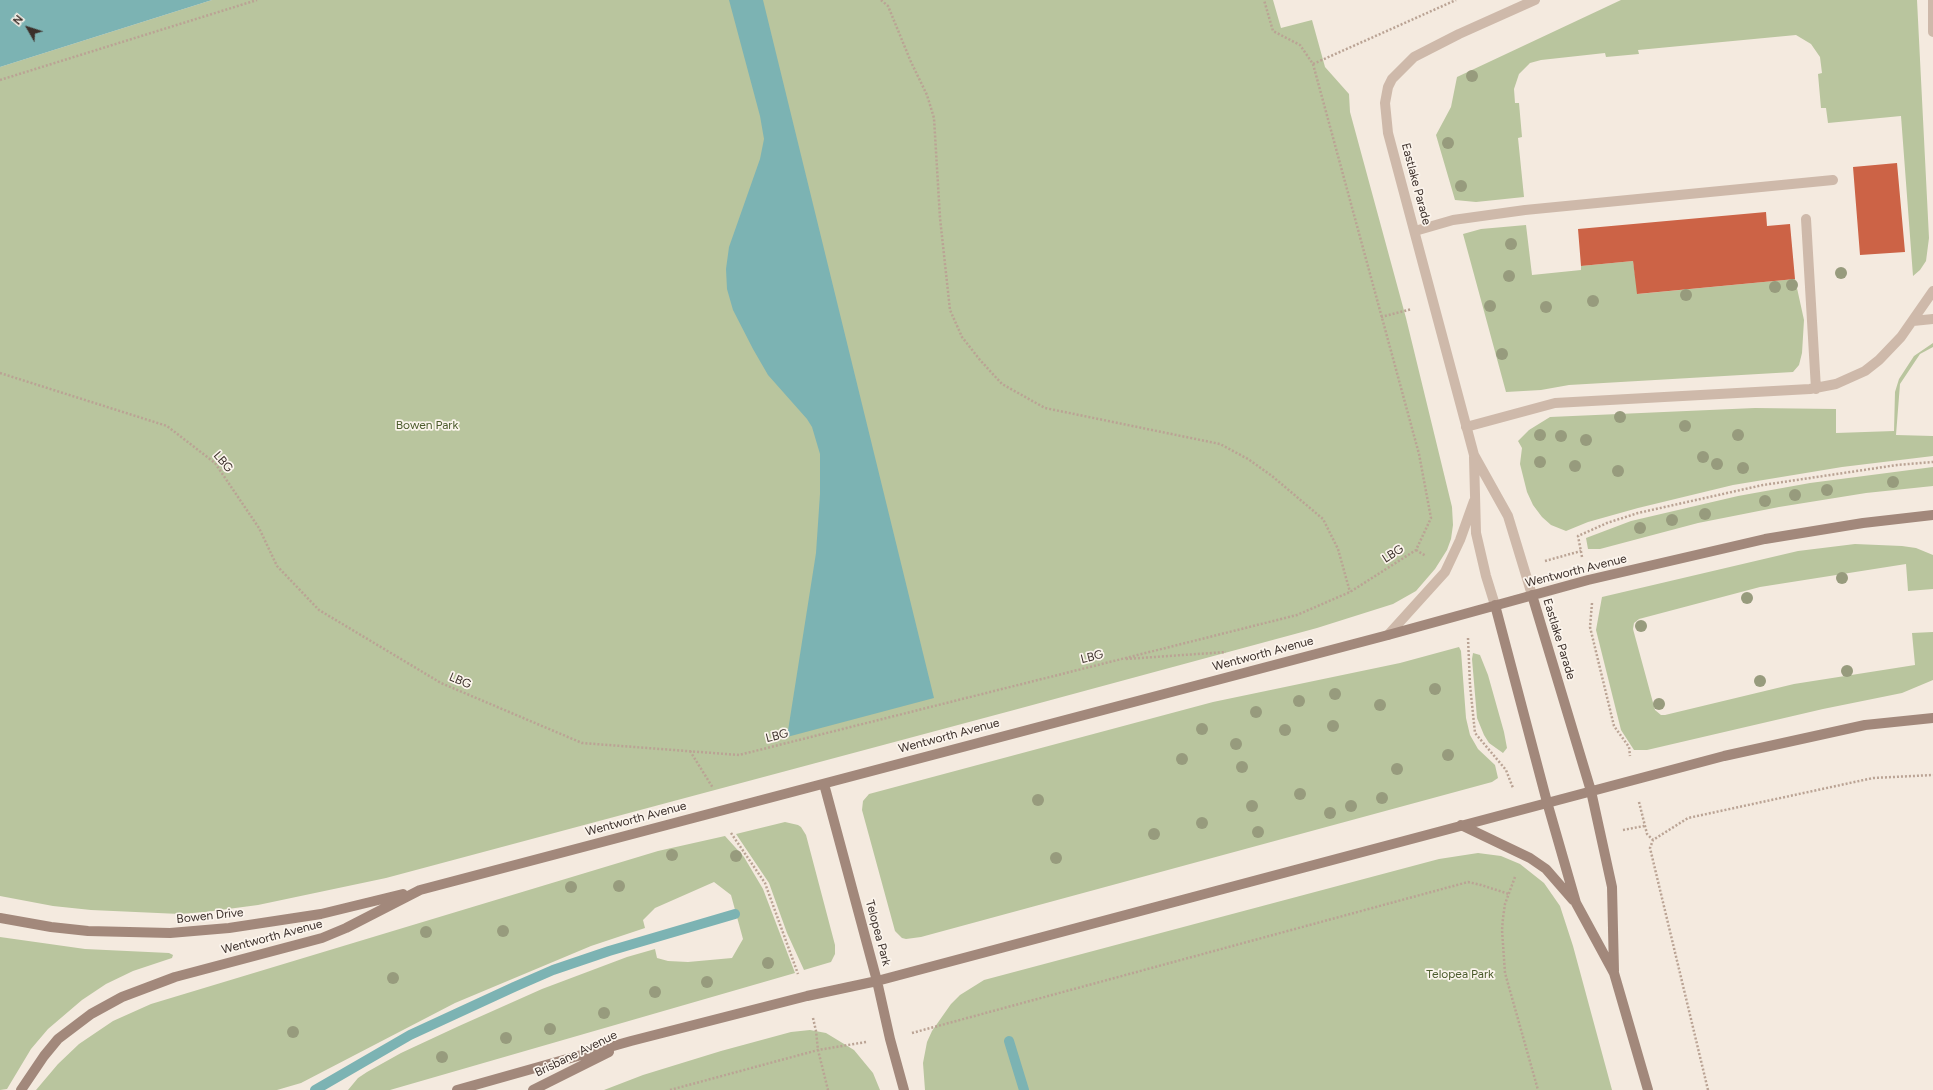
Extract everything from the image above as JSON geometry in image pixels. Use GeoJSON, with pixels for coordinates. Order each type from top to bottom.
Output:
{"type":"FeatureCollection","features":[{"type":"Feature","properties":{"kind":"main road","name":"Wentworth Avenue"},"geometry":{"type":"LineString","coordinates":[[21,1090],[44,1056],[58,1039],[101,1008],[133,993],[175,977],[322,938],[352,925],[420,890],[1388,635],[1532,595],[1765,539],[1863,523],[1933,515]]}},
{"type":"Feature","properties":{"kind":"main road","name":"Eastlake Parade"},"geometry":{"type":"LineString","coordinates":[[1532,595],[1591,791]]}},
{"type":"Feature","properties":{"kind":"main road","name":"Eastlake Parade"},"geometry":{"type":"LineString","coordinates":[[1495,605],[1547,802]]}},
{"type":"Feature","properties":{"kind":"main road"},"geometry":{"type":"LineString","coordinates":[[457,1090],[631,1041],[877,980],[1724,756],[1857,727],[1933,718]]}},
{"type":"Feature","properties":{"kind":"main road","name":"Telopea Park"},"geometry":{"type":"LineString","coordinates":[[824,784],[877,980],[890,1039],[904,1090]]}},
{"type":"Feature","properties":{"kind":"main road"},"geometry":{"type":"LineString","coordinates":[[1591,791],[1612,888],[1614,973]]}},
{"type":"Feature","properties":{"kind":"main road"},"geometry":{"type":"LineString","coordinates":[[1547,802],[1576,903],[1614,973],[1648,1090]]}},
{"type":"Feature","properties":{"kind":"main road"},"geometry":{"type":"LineString","coordinates":[[1461,825],[1530,858],[1546,869],[1576,903]]}},
{"type":"Feature","properties":{"kind":"main road","name":"Bowen Drive"},"geometry":{"type":"LineString","coordinates":[[0,918],[51,927],[96,932],[152,934],[191,932],[321,914],[420,890]]}},
{"type":"Feature","properties":{"kind":"main road","name":"Brisbane Avenue"},"geometry":{"type":"LineString","coordinates":[[533,1090],[631,1041]]}},
{"type":"Feature","properties":{"kind":"street","name":"Eastlake Parade"},"geometry":{"type":"LineString","coordinates":[[1532,595],[1508,516],[1474,455],[1388,132],[1385,103],[1388,87],[1392,79],[1405,64],[1422,52],[1535,0]]}},
{"type":"Feature","properties":{"kind":"street"},"geometry":{"type":"LineString","coordinates":[[1933,0],[1933,32]]}},
{"type":"Feature","properties":{"kind":"street"},"geometry":{"type":"LineString","coordinates":[[1415,231],[1453,220],[1525,210],[1833,180]]}},
{"type":"Feature","properties":{"kind":"street"},"geometry":{"type":"LineString","coordinates":[[1806,219],[1816,389]]}},
{"type":"Feature","properties":{"kind":"street"},"geometry":{"type":"LineString","coordinates":[[1466,427],[1555,403],[1816,389],[1845,381],[1872,367],[1894,345],[1913,321],[1933,291]]}},
{"type":"Feature","properties":{"kind":"street"},"geometry":{"type":"LineString","coordinates":[[1913,321],[1933,319]]}},
{"type":"Feature","properties":{"kind":"street","name":"Eastlake Parade"},"geometry":{"type":"LineString","coordinates":[[1474,455],[1474,501],[1477,541],[1495,605]]}},
{"type":"Feature","properties":{"kind":"street","name":"Eastlake Parade"},"geometry":{"type":"LineString","coordinates":[[1388,635],[1445,572],[1460,540],[1474,501]]}},
{"type":"Feature","properties":{"kind":"path"},"geometry":{"type":"LineString","coordinates":[[0,80],[257,0]]}},
{"type":"Feature","properties":{"kind":"path"},"geometry":{"type":"LineString","coordinates":[[881,0],[888,6],[911,62],[928,95],[934,118],[940,218],[950,310],[962,337],[980,360],[1002,384],[1045,408],[1220,444],[1248,459],[1272,476],[1323,520],[1338,549],[1350,592]]}},
{"type":"Feature","properties":{"kind":"path","name":"LBG"},"geometry":{"type":"LineString","coordinates":[[0,373],[167,426],[215,463],[258,528],[276,566],[319,610],[441,683],[582,743],[739,754],[1297,614],[1350,592],[1416,550],[1431,518],[1419,454],[1313,64],[1300,45],[1273,31],[1264,0]]}},
{"type":"Feature","properties":{"kind":"path"},"geometry":{"type":"LineString","coordinates":[[1313,64],[1456,0]]}},
{"type":"Feature","properties":{"kind":"path"},"geometry":{"type":"LineString","coordinates":[[1381,317],[1404,311]]}},
{"type":"Feature","properties":{"kind":"path"},"geometry":{"type":"LineString","coordinates":[[1581,551],[1578,536],[1607,523],[1638,513],[1763,485],[1897,465],[1933,462]]}},
{"type":"Feature","properties":{"kind":"path"},"geometry":{"type":"LineString","coordinates":[[1593,608],[1590,628],[1614,726],[1628,747]]}},
{"type":"Feature","properties":{"kind":"path"},"geometry":{"type":"LineString","coordinates":[[1469,650],[1470,685],[1475,733],[1506,770],[1510,779]]}},
{"type":"Feature","properties":{"kind":"path"},"geometry":{"type":"LineString","coordinates":[[690,751],[704,771],[715,791]]}},
{"type":"Feature","properties":{"kind":"path"},"geometry":{"type":"LineString","coordinates":[[1708,1090],[1650,848],[1653,840],[1688,818],[1872,778],[1933,775]]}},
{"type":"Feature","properties":{"kind":"path"},"geometry":{"type":"LineString","coordinates":[[1644,826],[1647,834],[1653,840]]}},
{"type":"Feature","properties":{"kind":"path"},"geometry":{"type":"LineString","coordinates":[[731,832],[765,883],[797,971]]}},
{"type":"Feature","properties":{"kind":"path"},"geometry":{"type":"LineString","coordinates":[[1518,870],[1505,904],[1502,930],[1505,973],[1538,1090]]}},
{"type":"Feature","properties":{"kind":"path"},"geometry":{"type":"LineString","coordinates":[[670,1090],[818,1050],[890,1039],[1468,882],[1508,894]]}},
{"type":"Feature","properties":{"kind":"path"},"geometry":{"type":"LineString","coordinates":[[816,1031],[818,1050],[828,1090]]}},
{"type":"Feature","properties":{"kind":"green space","name":"Bowen Park"},"geometry":{"type":"Polygon","coordinates":[[[212,0],[1273,0],[1281,28],[1312,20],[1325,67],[1349,94],[1350,112],[1406,318],[1452,507],[1453,525],[1451,539],[1447,550],[1435,569],[1416,591],[1393,604],[1317,628],[386,878],[258,905],[180,914],[91,910],[53,906],[0,896],[0,67],[212,0]]]}},
{"type":"Feature","properties":{"kind":"green space"},"geometry":{"type":"Polygon","coordinates":[[[1621,0],[1917,0],[1929,238],[1926,261],[1920,270],[1913,276],[1901,116],[1828,123],[1826,108],[1821,108],[1818,74],[1822,73],[1820,57],[1811,44],[1796,35],[1638,50],[1639,54],[1606,57],[1605,53],[1541,60],[1530,63],[1519,74],[1514,89],[1515,103],[1519,103],[1522,137],[1518,138],[1524,197],[1476,202],[1455,200],[1436,135],[1451,107],[1457,77],[1621,0]]]}},
{"type":"Feature","properties":{"kind":"green space"},"geometry":{"type":"Polygon","coordinates":[[[1526,225],[1532,275],[1581,270],[1581,266],[1633,261],[1638,294],[1795,279],[1804,320],[1802,353],[1799,365],[1793,372],[1569,385],[1541,390],[1506,392],[1463,234],[1481,229],[1526,225]]]}},
{"type":"Feature","properties":{"kind":"green space"},"geometry":{"type":"Polygon","coordinates":[[[1933,343],[1933,347],[1920,354],[1900,384],[1896,435],[1933,436],[1933,456],[1842,467],[1733,485],[1638,508],[1588,522],[1566,531],[1551,525],[1542,517],[1533,505],[1527,492],[1520,464],[1522,448],[1518,441],[1529,430],[1550,417],[1755,408],[1836,409],[1836,433],[1894,431],[1895,392],[1899,379],[1914,356],[1933,343]]]}},
{"type":"Feature","properties":{"kind":"green space"},"geometry":{"type":"Polygon","coordinates":[[[1933,467],[1933,486],[1866,493],[1779,507],[1698,523],[1600,549],[1588,549],[1586,538],[1631,521],[1738,496],[1810,483],[1933,467]]]}},
{"type":"Feature","properties":{"kind":"green space"},"geometry":{"type":"Polygon","coordinates":[[[1855,544],[1902,546],[1916,548],[1933,555],[1933,589],[1908,591],[1906,564],[1760,587],[1639,619],[1634,623],[1633,629],[1655,710],[1661,715],[1665,715],[1794,684],[1915,665],[1912,633],[1933,632],[1933,680],[1902,693],[1823,709],[1647,750],[1634,750],[1621,730],[1596,630],[1602,597],[1798,551],[1855,544]]]}},
{"type":"Feature","properties":{"kind":"green space"},"geometry":{"type":"Polygon","coordinates":[[[1459,647],[1461,651],[1466,718],[1470,735],[1478,749],[1495,765],[1498,778],[1492,782],[921,937],[906,939],[902,938],[895,931],[862,810],[863,801],[869,794],[1213,702],[1400,663],[1459,647]]]}},
{"type":"Feature","properties":{"kind":"green space"},"geometry":{"type":"Polygon","coordinates":[[[1473,653],[1480,655],[1488,675],[1504,732],[1507,748],[1503,753],[1489,743],[1477,718],[1472,659],[1473,653]]]}},
{"type":"Feature","properties":{"kind":"green space"},"geometry":{"type":"Polygon","coordinates":[[[785,822],[798,825],[806,835],[835,945],[835,954],[831,962],[804,970],[787,933],[769,883],[736,834],[785,822]]]}},
{"type":"Feature","properties":{"kind":"green space"},"geometry":{"type":"Polygon","coordinates":[[[725,836],[744,857],[763,889],[795,973],[390,1090],[348,1090],[358,1078],[401,1053],[542,989],[627,957],[655,949],[657,958],[668,961],[688,962],[732,958],[743,939],[731,895],[714,882],[655,908],[643,920],[645,928],[591,946],[455,1003],[301,1083],[277,1090],[36,1090],[58,1064],[79,1044],[113,1021],[151,1004],[658,851],[725,836]]]}},
{"type":"Feature","properties":{"kind":"green space","name":"Telopea Park"},"geometry":{"type":"Polygon","coordinates":[[[1478,853],[1501,856],[1520,864],[1544,883],[1560,906],[1573,946],[1612,1090],[925,1090],[923,1063],[927,1042],[932,1031],[951,1004],[960,995],[984,980],[1439,859],[1478,853]]]}},
{"type":"Feature","properties":{"kind":"green space"},"geometry":{"type":"Polygon","coordinates":[[[0,937],[85,949],[169,953],[173,955],[172,958],[133,971],[106,984],[82,1000],[48,1029],[31,1049],[7,1089],[0,1090],[0,937]]]}},
{"type":"Feature","properties":{"kind":"green space"},"geometry":{"type":"Polygon","coordinates":[[[810,1030],[826,1033],[854,1050],[873,1073],[880,1090],[604,1090],[643,1075],[721,1051],[791,1032],[810,1030]]]}},
{"type":"Feature","properties":{"kind":"water"},"geometry":{"type":"Polygon","coordinates":[[[0,0],[212,0],[0,67],[0,0]]]}},
{"type":"Feature","properties":{"kind":"water"},"geometry":{"type":"Polygon","coordinates":[[[729,0],[763,0],[934,698],[787,737],[816,553],[820,494],[820,454],[812,427],[807,419],[768,375],[753,349],[733,310],[727,289],[726,269],[729,247],[760,159],[764,139],[760,116],[729,0]]]}},
{"type":"Feature","properties":{"kind":"building"},"geometry":{"type":"Polygon","coordinates":[[[1897,163],[1905,252],[1860,255],[1853,167],[1897,163]]]}},
{"type":"Feature","properties":{"kind":"building"},"geometry":{"type":"Polygon","coordinates":[[[1766,212],[1767,226],[1790,224],[1795,279],[1637,294],[1633,261],[1581,266],[1578,229],[1766,212]]]}},
{"type":"Feature","properties":{"kind":"waterway"},"geometry":{"type":"LineString","coordinates":[[315,1090],[410,1035],[553,970],[609,951],[735,914]]}},
{"type":"Feature","properties":{"kind":"waterway"},"geometry":{"type":"LineString","coordinates":[[1009,1041],[1024,1090]]}}]}
